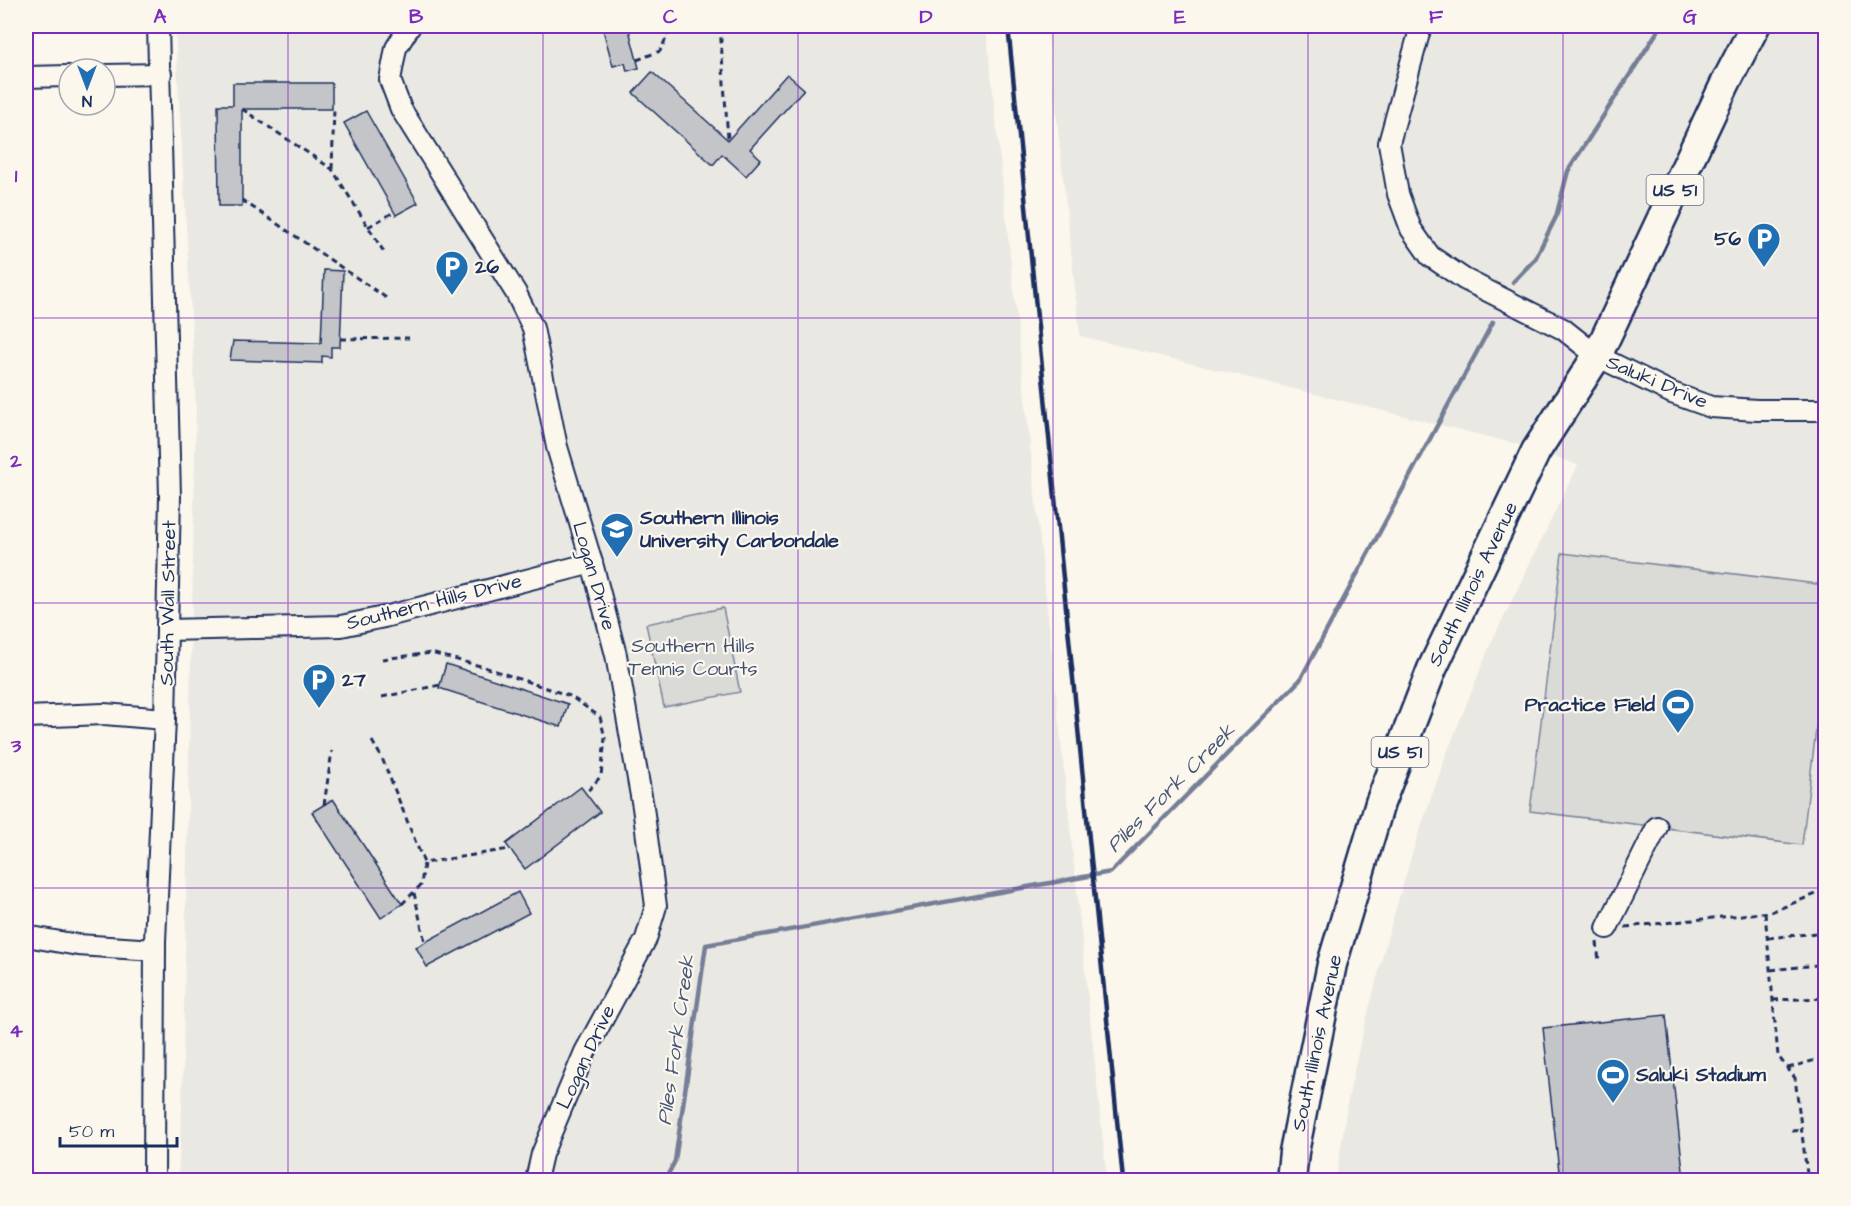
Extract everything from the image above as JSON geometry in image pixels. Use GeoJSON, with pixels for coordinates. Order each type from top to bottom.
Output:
{"type":"FeatureCollection","features":[{"type":"Feature","properties":{"kind":"highway","name":"South Illinois Avenue"},"geometry":{"type":"LineString","coordinates":[[1291,1180],[1294,1152],[1332,964],[1380,803],[1432,669],[1532,461],[1596,356],[1725,84],[1755,26]]}},
{"type":"Feature","properties":{"kind":"street","name":"South Wall Street"},"geometry":{"type":"LineString","coordinates":[[154,1180],[154,950],[165,719],[170,496],[158,26]]}},
{"type":"Feature","properties":{"kind":"street","name":"Logan Drive"},"geometry":{"type":"LineString","coordinates":[[410,26],[396,48],[390,80],[401,110],[516,293],[533,328],[557,447],[616,655],[656,906],[646,939],[585,1052],[542,1154],[536,1180]]}},
{"type":"Feature","properties":{"kind":"street","name":"Saluki Drive"},"geometry":{"type":"LineString","coordinates":[[1421,26],[1389,143],[1398,194],[1411,229],[1430,256],[1464,279],[1563,329],[1596,356],[1672,393],[1711,407],[1826,410]]}},
{"type":"Feature","properties":{"kind":"street"},"geometry":{"type":"LineString","coordinates":[[117,75],[161,74]]}},
{"type":"Feature","properties":{"kind":"street"},"geometry":{"type":"LineString","coordinates":[[26,77],[57,76]]}},
{"type":"Feature","properties":{"kind":"street","name":"Southern Hills Drive"},"geometry":{"type":"LineString","coordinates":[[167,630],[341,626],[591,563]]}},
{"type":"Feature","properties":{"kind":"street"},"geometry":{"type":"LineString","coordinates":[[26,717],[104,714],[165,719]]}},
{"type":"Feature","properties":{"kind":"street"},"geometry":{"type":"LineString","coordinates":[[1607,928],[1657,827]]}},
{"type":"Feature","properties":{"kind":"street"},"geometry":{"type":"LineString","coordinates":[[26,936],[78,945],[154,950]]}},
{"type":"Feature","properties":{"kind":"path"},"geometry":{"type":"LineString","coordinates":[[637,60],[660,51],[672,26]]}},
{"type":"Feature","properties":{"kind":"path"},"geometry":{"type":"LineString","coordinates":[[728,140],[719,26],[787,27]]}},
{"type":"Feature","properties":{"kind":"path"},"geometry":{"type":"LineString","coordinates":[[332,169],[334,109]]}},
{"type":"Feature","properties":{"kind":"path"},"geometry":{"type":"LineString","coordinates":[[242,110],[332,169],[384,252]]}},
{"type":"Feature","properties":{"kind":"path"},"geometry":{"type":"LineString","coordinates":[[242,200],[388,299]]}},
{"type":"Feature","properties":{"kind":"path"},"geometry":{"type":"LineString","coordinates":[[368,227],[394,212]]}},
{"type":"Feature","properties":{"kind":"path"},"geometry":{"type":"LineString","coordinates":[[341,339],[409,338]]}},
{"type":"Feature","properties":{"kind":"path"},"geometry":{"type":"LineString","coordinates":[[382,659],[431,653],[484,667],[570,696],[600,717],[605,738],[601,776],[586,793]]}},
{"type":"Feature","properties":{"kind":"path"},"geometry":{"type":"LineString","coordinates":[[382,697],[440,685]]}},
{"type":"Feature","properties":{"kind":"path"},"geometry":{"type":"LineString","coordinates":[[372,741],[382,758],[424,863],[421,885],[402,904]]}},
{"type":"Feature","properties":{"kind":"path"},"geometry":{"type":"LineString","coordinates":[[324,805],[332,751]]}},
{"type":"Feature","properties":{"kind":"path"},"geometry":{"type":"LineString","coordinates":[[1826,831],[1822,844],[1823,872],[1826,881]]}},
{"type":"Feature","properties":{"kind":"path"},"geometry":{"type":"LineString","coordinates":[[424,863],[510,849]]}},
{"type":"Feature","properties":{"kind":"path"},"geometry":{"type":"LineString","coordinates":[[1599,962],[1596,929],[1766,913],[1826,890]]}},
{"type":"Feature","properties":{"kind":"path"},"geometry":{"type":"LineString","coordinates":[[414,892],[425,942]]}},
{"type":"Feature","properties":{"kind":"path"},"geometry":{"type":"LineString","coordinates":[[1766,913],[1778,1056],[1795,1078],[1807,1174],[1804,1180]]}},
{"type":"Feature","properties":{"kind":"path"},"geometry":{"type":"LineString","coordinates":[[1768,938],[1826,932]]}},
{"type":"Feature","properties":{"kind":"path"},"geometry":{"type":"LineString","coordinates":[[1771,970],[1826,964]]}},
{"type":"Feature","properties":{"kind":"path"},"geometry":{"type":"LineString","coordinates":[[1773,1000],[1826,998]]}},
{"type":"Feature","properties":{"kind":"path"},"geometry":{"type":"LineString","coordinates":[[1788,1068],[1826,1057]]}},
{"type":"Feature","properties":{"kind":"path"},"geometry":{"type":"LineString","coordinates":[[1792,1131],[1802,1130]]}},
{"type":"Feature","properties":{"kind":"path"},"geometry":{"type":"LineString","coordinates":[[1807,1174],[1822,1180]]}},
{"type":"Feature","properties":{"kind":"shaded area","name":"Southern Illinois University Carbondale"},"geometry":{"type":"Polygon","coordinates":[[[175,26],[986,26],[1107,1180],[178,1180],[182,1108],[196,406],[175,26]]]}},
{"type":"Feature","properties":{"kind":"shaded area"},"geometry":{"type":"Polygon","coordinates":[[[1047,26],[1825,26],[1825,1180],[1336,1180],[1348,1099],[1360,1044],[1388,935],[1415,844],[1446,755],[1491,643],[1578,465],[1517,444],[1080,336],[1047,26]]]}},
{"type":"Feature","properties":{"kind":"green space","name":"Practice Field"},"geometry":{"type":"Polygon","coordinates":[[[1562,553],[1825,585],[1825,656],[1802,845],[1530,811],[1562,553]]]}},
{"type":"Feature","properties":{"kind":"green space","name":"Southern Hills Tennis Courts"},"geometry":{"type":"Polygon","coordinates":[[[723,608],[740,692],[664,707],[646,624],[723,608]]]}},
{"type":"Feature","properties":{"kind":"building"},"geometry":{"type":"Polygon","coordinates":[[[602,26],[628,26],[639,68],[627,71],[625,63],[613,66],[602,26]]]}},
{"type":"Feature","properties":{"kind":"building"},"geometry":{"type":"Polygon","coordinates":[[[652,72],[728,140],[787,74],[804,89],[750,149],[761,159],[746,176],[722,154],[713,165],[633,93],[652,72]]]}},
{"type":"Feature","properties":{"kind":"building"},"geometry":{"type":"Polygon","coordinates":[[[233,83],[332,83],[332,109],[242,109],[242,206],[219,206],[218,105],[233,105],[233,83]]]}},
{"type":"Feature","properties":{"kind":"building"},"geometry":{"type":"Polygon","coordinates":[[[366,111],[418,203],[396,215],[344,123],[366,111]]]}},
{"type":"Feature","properties":{"kind":"building"},"geometry":{"type":"Polygon","coordinates":[[[324,270],[343,271],[340,347],[331,347],[331,357],[322,356],[322,363],[230,360],[233,341],[321,343],[324,270]]]}},
{"type":"Feature","properties":{"kind":"building"},"geometry":{"type":"Polygon","coordinates":[[[446,664],[568,704],[561,727],[439,688],[446,664]]]}},
{"type":"Feature","properties":{"kind":"building"},"geometry":{"type":"Polygon","coordinates":[[[581,787],[600,812],[525,869],[506,844],[581,787]]]}},
{"type":"Feature","properties":{"kind":"building"},"geometry":{"type":"Polygon","coordinates":[[[333,799],[402,904],[381,918],[312,812],[333,799]]]}},
{"type":"Feature","properties":{"kind":"building"},"geometry":{"type":"Polygon","coordinates":[[[518,892],[529,913],[427,967],[416,947],[518,892]]]}},
{"type":"Feature","properties":{"kind":"building","name":"Saluki Stadium"},"geometry":{"type":"Polygon","coordinates":[[[1666,1015],[1684,1180],[1560,1180],[1543,1028],[1666,1015]]]}},
{"type":"Feature","properties":{"kind":"waterway","name":"Piles Fork Creek"},"geometry":{"type":"LineString","coordinates":[[1513,282],[1535,259],[1556,217],[1568,171],[1661,26]]}},
{"type":"Feature","properties":{"kind":"waterway","name":"Piles Fork Creek"},"geometry":{"type":"LineString","coordinates":[[665,1180],[675,1161],[706,945],[1111,872],[1300,680],[1493,322]]}},
{"type":"Feature","properties":{"kind":"railway"},"geometry":{"type":"LineString","coordinates":[[1008,26],[1123,1180]]}},
{"type":"Feature","properties":{"kind":"place","name":"56"},"geometry":{"type":"Point","coordinates":[1764,268]}},
{"type":"Feature","properties":{"kind":"place","name":"26"},"geometry":{"type":"Point","coordinates":[452,296]}},
{"type":"Feature","properties":{"kind":"place","name":"Southern Illinois University Carbondale"},"geometry":{"type":"Point","coordinates":[617,558]}},
{"type":"Feature","properties":{"kind":"place","name":"27"},"geometry":{"type":"Point","coordinates":[319,709]}},
{"type":"Feature","properties":{"kind":"place","name":"Practice Field"},"geometry":{"type":"Point","coordinates":[1678,734]}},
{"type":"Feature","properties":{"kind":"place","name":"Saluki Stadium"},"geometry":{"type":"Point","coordinates":[1613,1104]}}]}
